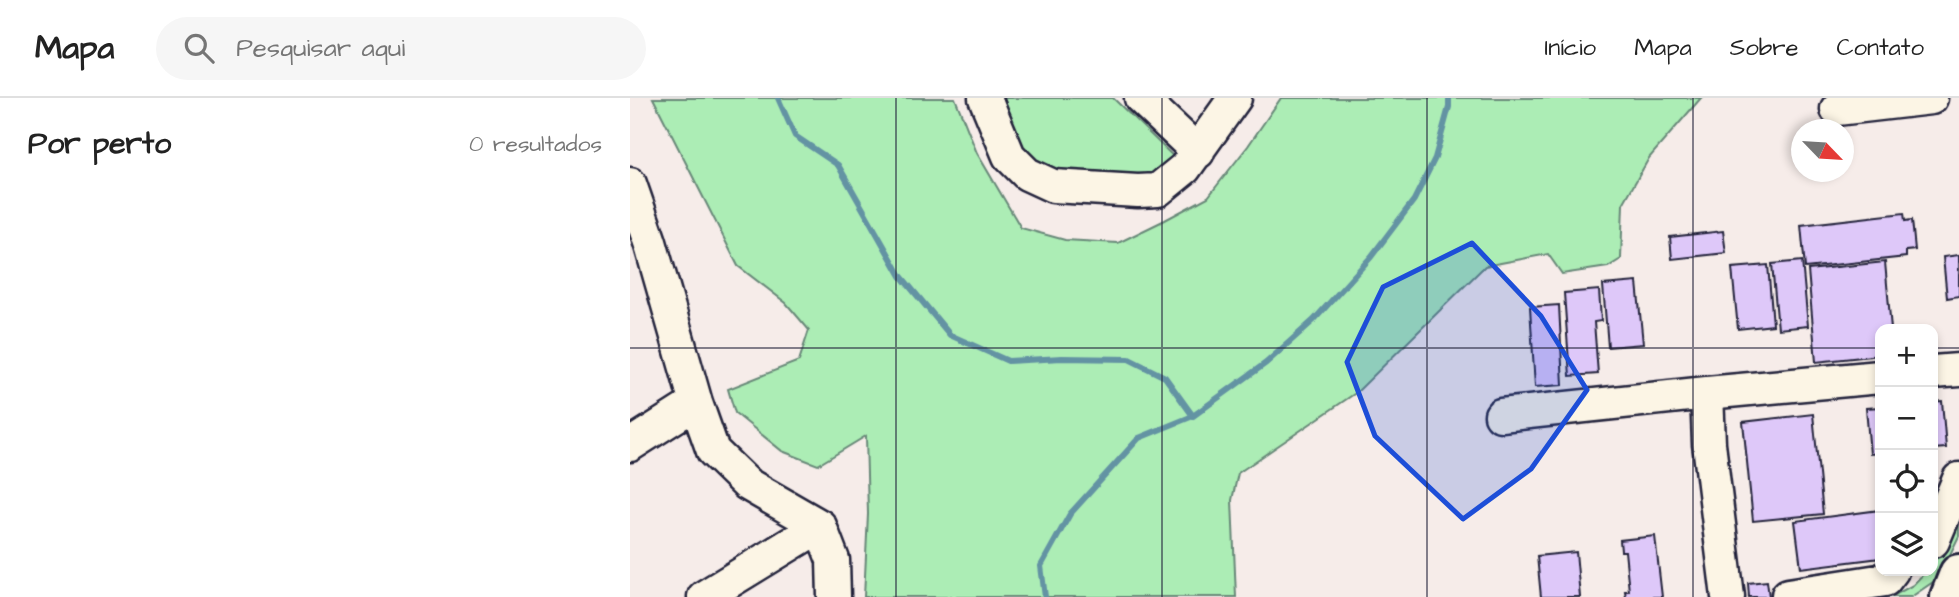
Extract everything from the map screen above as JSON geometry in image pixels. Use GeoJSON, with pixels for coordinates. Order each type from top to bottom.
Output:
{"type":"FeatureCollection","features":[{"type":"Feature","properties":{"kind":"highway"},"geometry":{"type":"LineString","coordinates":[[1950,597],[1959,574]]}},
{"type":"Feature","properties":{"kind":"street"},"geometry":{"type":"LineString","coordinates":[[985,98],[1009,156],[1027,174],[1053,186],[1158,190],[1185,168],[1235,98]]}},
{"type":"Feature","properties":{"kind":"street"},"geometry":{"type":"LineString","coordinates":[[1141,98],[1198,152]]}},
{"type":"Feature","properties":{"kind":"street"},"geometry":{"type":"LineString","coordinates":[[1837,109],[1931,98]]}},
{"type":"Feature","properties":{"kind":"street"},"geometry":{"type":"LineString","coordinates":[[630,184],[640,248],[712,451],[747,484],[820,526],[833,560],[834,597]]}},
{"type":"Feature","properties":{"kind":"street"},"geometry":{"type":"LineString","coordinates":[[1938,372],[1959,370]]}},
{"type":"Feature","properties":{"kind":"street"},"geometry":{"type":"LineString","coordinates":[[1502,415],[1875,377]]}},
{"type":"Feature","properties":{"kind":"street"},"geometry":{"type":"LineString","coordinates":[[1707,393],[1709,444],[1728,597]]}},
{"type":"Feature","properties":{"kind":"street"},"geometry":{"type":"LineString","coordinates":[[630,445],[696,403]]}},
{"type":"Feature","properties":{"kind":"street"},"geometry":{"type":"LineString","coordinates":[[1938,529],[1959,479]]}},
{"type":"Feature","properties":{"kind":"street"},"geometry":{"type":"LineString","coordinates":[[704,597],[820,526]]}},
{"type":"Feature","properties":{"kind":"street"},"geometry":{"type":"LineString","coordinates":[[1937,597],[1959,574]]}},
{"type":"Feature","properties":{"kind":"street"},"geometry":{"type":"LineString","coordinates":[[1788,595],[1885,580],[1888,576]]}},
{"type":"Feature","properties":{"kind":"highlighted area"},"geometry":{"type":"Polygon","coordinates":[[[1472,243],[1541,316],[1587,390],[1531,469],[1463,519],[1375,436],[1347,362],[1383,287],[1472,243]]]}},
{"type":"Feature","properties":{"kind":"green space"},"geometry":{"type":"Polygon","coordinates":[[[653,98],[955,98],[977,153],[1021,228],[1065,240],[1118,243],[1208,197],[1281,98],[1701,98],[1649,158],[1623,204],[1621,259],[1608,267],[1562,274],[1548,254],[1485,266],[1357,392],[1238,473],[1232,500],[1236,597],[864,597],[868,514],[866,436],[818,465],[782,451],[735,413],[728,389],[799,361],[809,330],[786,303],[738,266],[653,98]]]}},
{"type":"Feature","properties":{"kind":"green space"},"geometry":{"type":"Polygon","coordinates":[[[997,98],[1113,98],[1178,161],[1153,180],[1050,171],[1027,157],[997,98]]]}},
{"type":"Feature","properties":{"kind":"green space"},"geometry":{"type":"Polygon","coordinates":[[[1959,493],[1959,536],[1941,573],[1933,582],[1911,597],[1891,597],[1913,585],[1921,576],[1938,576],[1938,546],[1959,493]]]}},
{"type":"Feature","properties":{"kind":"building"},"geometry":{"type":"Polygon","coordinates":[[[1904,213],[1905,221],[1912,220],[1915,250],[1906,251],[1906,257],[1805,268],[1801,225],[1904,213]]]}},
{"type":"Feature","properties":{"kind":"building"},"geometry":{"type":"Polygon","coordinates":[[[1723,231],[1726,253],[1672,259],[1670,237],[1723,231]]]}},
{"type":"Feature","properties":{"kind":"building"},"geometry":{"type":"Polygon","coordinates":[[[1959,255],[1959,296],[1947,298],[1943,257],[1959,255]]]}},
{"type":"Feature","properties":{"kind":"building"},"geometry":{"type":"Polygon","coordinates":[[[1802,261],[1808,326],[1778,329],[1772,264],[1802,261]]]}},
{"type":"Feature","properties":{"kind":"building"},"geometry":{"type":"Polygon","coordinates":[[[1885,262],[1891,324],[1875,324],[1875,356],[1816,362],[1808,270],[1885,262]]]}},
{"type":"Feature","properties":{"kind":"building"},"geometry":{"type":"Polygon","coordinates":[[[1768,265],[1773,325],[1738,329],[1732,268],[1768,265]]]}},
{"type":"Feature","properties":{"kind":"building"},"geometry":{"type":"Polygon","coordinates":[[[1637,282],[1643,344],[1608,347],[1603,285],[1637,282]]]}},
{"type":"Feature","properties":{"kind":"building"},"geometry":{"type":"Polygon","coordinates":[[[1599,290],[1601,321],[1594,322],[1598,374],[1570,376],[1564,293],[1599,290]]]}},
{"type":"Feature","properties":{"kind":"building"},"geometry":{"type":"Polygon","coordinates":[[[1559,305],[1563,385],[1535,387],[1530,307],[1559,305]]]}},
{"type":"Feature","properties":{"kind":"building"},"geometry":{"type":"Polygon","coordinates":[[[1938,401],[1942,401],[1946,448],[1938,449],[1938,401]]]}},
{"type":"Feature","properties":{"kind":"building"},"geometry":{"type":"Polygon","coordinates":[[[1875,407],[1875,454],[1870,454],[1866,408],[1875,407]]]}},
{"type":"Feature","properties":{"kind":"building"},"geometry":{"type":"Polygon","coordinates":[[[1813,414],[1823,514],[1753,521],[1743,422],[1813,414]]]}},
{"type":"Feature","properties":{"kind":"building"},"geometry":{"type":"Polygon","coordinates":[[[1875,511],[1875,559],[1801,568],[1795,521],[1875,511]]]}},
{"type":"Feature","properties":{"kind":"building"},"geometry":{"type":"Polygon","coordinates":[[[1655,536],[1662,597],[1626,597],[1625,591],[1629,591],[1625,551],[1621,551],[1620,540],[1655,536]]]}},
{"type":"Feature","properties":{"kind":"building"},"geometry":{"type":"Polygon","coordinates":[[[1576,552],[1580,597],[1541,597],[1537,556],[1576,552]]]}},
{"type":"Feature","properties":{"kind":"building"},"geometry":{"type":"Polygon","coordinates":[[[1767,581],[1769,597],[1749,597],[1748,583],[1767,581]]]}},
{"type":"Feature","properties":{"kind":"waterway"},"geometry":{"type":"LineString","coordinates":[[778,98],[795,136],[838,165],[901,276],[950,335],[1008,361],[1062,358],[1129,359],[1165,377],[1193,416]]}},
{"type":"Feature","properties":{"kind":"waterway"},"geometry":{"type":"LineString","coordinates":[[1045,597],[1041,566],[1070,514],[1139,438],[1193,416],[1266,363],[1314,320],[1371,257],[1414,200],[1435,158],[1449,98]]}}]}
